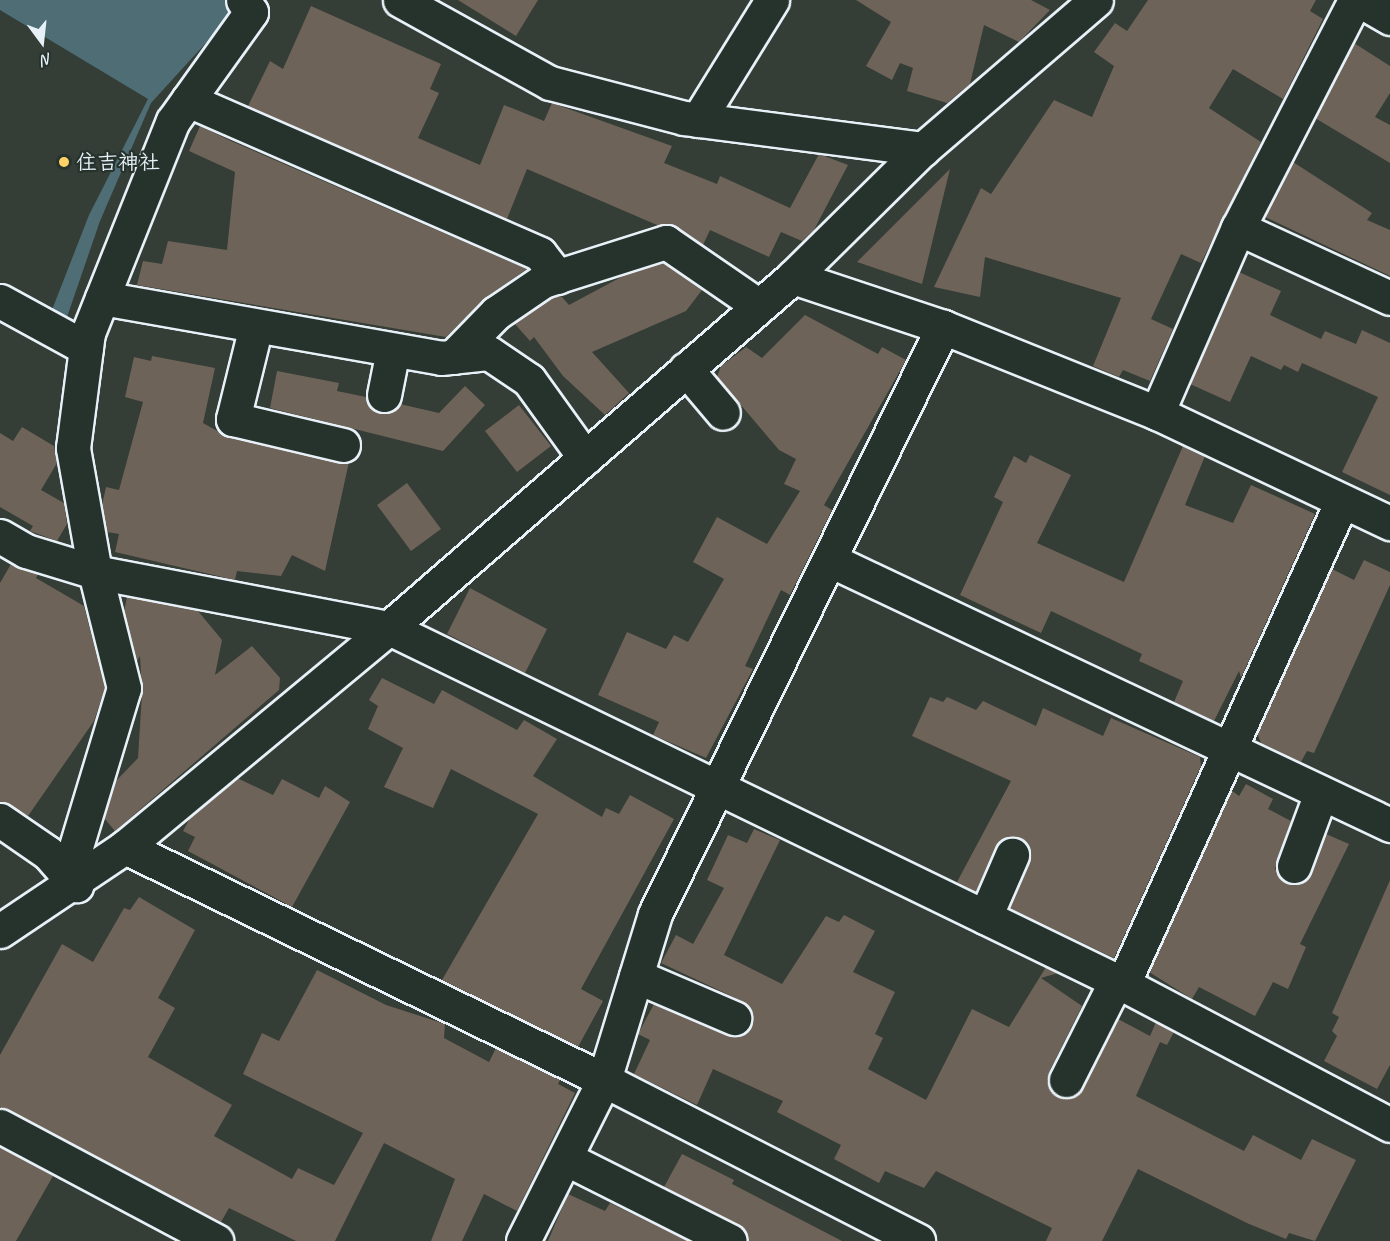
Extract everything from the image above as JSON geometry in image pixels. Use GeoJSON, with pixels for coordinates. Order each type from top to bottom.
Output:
{"type":"FeatureCollection","features":[{"type":"Feature","properties":{"kind":"street"},"geometry":{"type":"LineString","coordinates":[[399,0],[550,83],[698,120],[923,149]]}},
{"type":"Feature","properties":{"kind":"street"},"geometry":{"type":"LineString","coordinates":[[698,120],[772,0]]}},
{"type":"Feature","properties":{"kind":"street"},"geometry":{"type":"LineString","coordinates":[[0,931],[76,885],[125,847],[389,628],[793,277],[923,149],[1096,0]]}},
{"type":"Feature","properties":{"kind":"street"},"geometry":{"type":"LineString","coordinates":[[1157,413],[1238,228],[1357,0],[1390,18]]}},
{"type":"Feature","properties":{"kind":"street"},"geometry":{"type":"LineString","coordinates":[[76,885],[75,850],[124,688],[94,572],[73,448],[86,348],[102,298],[173,121],[254,4]]}},
{"type":"Feature","properties":{"kind":"street"},"geometry":{"type":"LineString","coordinates":[[188,100],[540,254],[558,277]]}},
{"type":"Feature","properties":{"kind":"street"},"geometry":{"type":"LineString","coordinates":[[1238,228],[1390,297]]}},
{"type":"Feature","properties":{"kind":"street"},"geometry":{"type":"LineString","coordinates":[[453,357],[496,313],[558,277],[666,242],[759,306]]}},
{"type":"Feature","properties":{"kind":"street"},"geometry":{"type":"LineString","coordinates":[[793,277],[943,327],[1157,413],[1390,524]]}},
{"type":"Feature","properties":{"kind":"street"},"geometry":{"type":"LineString","coordinates":[[102,298],[393,350],[453,357],[489,353],[529,380],[585,458]]}},
{"type":"Feature","properties":{"kind":"street"},"geometry":{"type":"LineString","coordinates":[[0,301],[86,348]]}},
{"type":"Feature","properties":{"kind":"street"},"geometry":{"type":"LineString","coordinates":[[256,326],[233,419],[343,445]]}},
{"type":"Feature","properties":{"kind":"street"},"geometry":{"type":"LineString","coordinates":[[524,1241],[567,1159],[604,1080],[655,914],[943,327]]}},
{"type":"Feature","properties":{"kind":"street"},"geometry":{"type":"LineString","coordinates":[[384,394],[393,350]]}},
{"type":"Feature","properties":{"kind":"street"},"geometry":{"type":"LineString","coordinates":[[686,369],[723,413]]}},
{"type":"Feature","properties":{"kind":"street"},"geometry":{"type":"LineString","coordinates":[[1066,1080],[1119,982],[1342,501]]}},
{"type":"Feature","properties":{"kind":"street"},"geometry":{"type":"LineString","coordinates":[[0,536],[26,551],[94,572],[389,628],[1119,982],[1390,1125]]}},
{"type":"Feature","properties":{"kind":"street"},"geometry":{"type":"LineString","coordinates":[[830,560],[1228,751],[1390,825]]}},
{"type":"Feature","properties":{"kind":"street"},"geometry":{"type":"LineString","coordinates":[[1294,866],[1321,793]]}},
{"type":"Feature","properties":{"kind":"street"},"geometry":{"type":"LineString","coordinates":[[0,820],[48,853],[76,885]]}},
{"type":"Feature","properties":{"kind":"street"},"geometry":{"type":"LineString","coordinates":[[125,847],[604,1080],[918,1241]]}},
{"type":"Feature","properties":{"kind":"street"},"geometry":{"type":"LineString","coordinates":[[985,917],[1012,855]]}},
{"type":"Feature","properties":{"kind":"street"},"geometry":{"type":"LineString","coordinates":[[636,976],[734,1018]]}},
{"type":"Feature","properties":{"kind":"street"},"geometry":{"type":"LineString","coordinates":[[0,1126],[216,1241]]}},
{"type":"Feature","properties":{"kind":"street"},"geometry":{"type":"LineString","coordinates":[[567,1159],[730,1241]]}},
{"type":"Feature","properties":{"kind":"water"},"geometry":{"type":"Polygon","coordinates":[[[0,0],[228,0],[235,11],[151,103],[100,221],[65,323],[50,315],[89,215],[148,99],[0,10],[0,0]]]}},
{"type":"Feature","properties":{"kind":"building"},"geometry":{"type":"Polygon","coordinates":[[[458,0],[538,0],[516,36],[458,0]]]}},
{"type":"Feature","properties":{"kind":"building"},"geometry":{"type":"Polygon","coordinates":[[[856,0],[1031,0],[1050,10],[1019,42],[984,25],[970,84],[947,103],[907,91],[913,68],[900,63],[892,80],[866,66],[891,22],[856,0]]]}},
{"type":"Feature","properties":{"kind":"building"},"geometry":{"type":"Polygon","coordinates":[[[1148,0],[1316,0],[1310,11],[1323,19],[1283,99],[1233,69],[1209,108],[1261,142],[1201,263],[1181,254],[1151,319],[1173,329],[1150,381],[1123,370],[1119,377],[1093,366],[1121,298],[985,257],[980,297],[934,287],[981,188],[991,194],[1054,100],[1092,117],[1114,66],[1094,52],[1115,23],[1127,31],[1148,0]]]}},
{"type":"Feature","properties":{"kind":"building"},"geometry":{"type":"Polygon","coordinates":[[[311,6],[441,64],[430,89],[439,93],[418,138],[480,165],[504,105],[544,121],[552,103],[672,146],[664,163],[717,184],[720,176],[790,208],[819,154],[848,165],[814,230],[802,241],[781,232],[769,257],[710,230],[703,245],[676,226],[657,225],[527,169],[507,219],[248,106],[270,61],[283,69],[311,6]]]}},
{"type":"Feature","properties":{"kind":"building"},"geometry":{"type":"Polygon","coordinates":[[[1354,43],[1390,66],[1390,93],[1375,117],[1390,125],[1390,163],[1315,118],[1354,43]]]}},
{"type":"Feature","properties":{"kind":"building"},"geometry":{"type":"Polygon","coordinates":[[[200,126],[527,269],[485,298],[446,337],[137,285],[143,261],[162,264],[168,241],[227,250],[235,172],[189,151],[200,126]]]}},
{"type":"Feature","properties":{"kind":"building"},"geometry":{"type":"Polygon","coordinates":[[[1293,162],[1372,213],[1367,220],[1390,230],[1390,276],[1265,217],[1293,162]]]}},
{"type":"Feature","properties":{"kind":"building"},"geometry":{"type":"Polygon","coordinates":[[[950,169],[922,284],[857,262],[950,169]]]}},
{"type":"Feature","properties":{"kind":"building"},"geometry":{"type":"Polygon","coordinates":[[[663,263],[702,290],[686,311],[592,352],[629,393],[605,415],[563,376],[534,337],[530,341],[514,323],[551,298],[561,296],[569,305],[625,275],[663,263]]]}},
{"type":"Feature","properties":{"kind":"building"},"geometry":{"type":"Polygon","coordinates":[[[1239,272],[1281,291],[1270,315],[1321,339],[1325,331],[1356,344],[1362,330],[1390,343],[1390,495],[1342,472],[1378,397],[1302,363],[1298,372],[1284,365],[1281,370],[1251,356],[1230,402],[1190,384],[1239,272]]]}},
{"type":"Feature","properties":{"kind":"building"},"geometry":{"type":"Polygon","coordinates":[[[805,315],[878,354],[882,347],[906,360],[824,505],[832,510],[790,595],[781,590],[745,666],[753,669],[706,758],[653,735],[659,722],[598,695],[627,632],[666,649],[674,635],[688,642],[724,579],[693,562],[717,517],[767,544],[800,491],[784,484],[796,459],[779,450],[717,377],[721,366],[746,347],[762,358],[805,315]]]}},
{"type":"Feature","properties":{"kind":"building"},"geometry":{"type":"Polygon","coordinates":[[[152,356],[215,368],[203,423],[228,437],[349,462],[325,571],[292,555],[281,576],[237,571],[235,580],[115,552],[119,534],[107,532],[102,505],[106,487],[119,490],[143,402],[125,397],[134,357],[151,361],[152,356]]]}},
{"type":"Feature","properties":{"kind":"building"},"geometry":{"type":"Polygon","coordinates":[[[277,371],[339,383],[337,391],[366,397],[381,413],[400,404],[439,413],[465,386],[485,405],[443,451],[270,408],[277,371]]]}},
{"type":"Feature","properties":{"kind":"building"},"geometry":{"type":"Polygon","coordinates":[[[519,405],[551,446],[517,472],[485,431],[519,405]]]}},
{"type":"Feature","properties":{"kind":"building"},"geometry":{"type":"Polygon","coordinates":[[[22,427],[54,446],[57,463],[41,490],[64,503],[67,524],[57,541],[30,531],[33,526],[0,507],[0,433],[13,441],[22,427]]]}},
{"type":"Feature","properties":{"kind":"building"},"geometry":{"type":"Polygon","coordinates":[[[1183,446],[1205,456],[1185,505],[1233,523],[1251,485],[1315,514],[1241,678],[1239,671],[1214,721],[1174,702],[1183,681],[1139,661],[1142,654],[1051,611],[1041,633],[960,595],[1003,502],[994,497],[1014,456],[1026,463],[1030,455],[1071,475],[1037,543],[1124,582],[1183,446]]]}},
{"type":"Feature","properties":{"kind":"building"},"geometry":{"type":"Polygon","coordinates":[[[407,483],[441,529],[411,551],[377,505],[407,483]]]}},
{"type":"Feature","properties":{"kind":"building"},"geometry":{"type":"Polygon","coordinates":[[[1364,560],[1390,572],[1390,585],[1314,753],[1307,751],[1301,762],[1261,743],[1257,733],[1332,569],[1354,580],[1364,560]]]}},
{"type":"Feature","properties":{"kind":"building"},"geometry":{"type":"Polygon","coordinates":[[[11,564],[38,574],[36,578],[84,606],[105,688],[94,721],[28,816],[0,802],[0,583],[11,564]]]}},
{"type":"Feature","properties":{"kind":"building"},"geometry":{"type":"Polygon","coordinates":[[[470,588],[547,629],[525,673],[447,634],[470,588]]]}},
{"type":"Feature","properties":{"kind":"building"},"geometry":{"type":"Polygon","coordinates":[[[127,597],[198,611],[222,640],[215,675],[252,646],[280,678],[279,690],[115,831],[104,818],[115,782],[138,758],[142,693],[140,656],[137,661],[124,611],[127,597]]]}},
{"type":"Feature","properties":{"kind":"building"},"geometry":{"type":"Polygon","coordinates":[[[382,678],[434,704],[442,690],[517,730],[524,720],[557,739],[533,776],[602,817],[606,808],[619,814],[630,795],[674,819],[581,989],[603,1001],[578,1047],[442,980],[538,814],[451,769],[433,808],[384,787],[403,748],[368,729],[378,706],[369,700],[382,678]]]}},
{"type":"Feature","properties":{"kind":"building"},"geometry":{"type":"Polygon","coordinates":[[[930,697],[943,702],[947,697],[976,710],[983,701],[1036,726],[1043,708],[1103,736],[1111,718],[1200,757],[1201,766],[1114,958],[1009,908],[1029,862],[1027,844],[1020,838],[1000,840],[976,892],[957,882],[1011,781],[912,736],[930,697]]]}},
{"type":"Feature","properties":{"kind":"building"},"geometry":{"type":"Polygon","coordinates":[[[237,778],[273,795],[282,779],[319,798],[325,786],[350,802],[292,907],[188,851],[195,837],[183,831],[191,816],[237,778]]]}},
{"type":"Feature","properties":{"kind":"building"},"geometry":{"type":"Polygon","coordinates":[[[1246,784],[1273,799],[1268,809],[1291,821],[1275,869],[1287,883],[1306,880],[1326,834],[1349,844],[1300,944],[1306,947],[1288,989],[1273,982],[1255,1016],[1199,987],[1192,999],[1149,972],[1231,790],[1239,796],[1246,784]]]}},
{"type":"Feature","properties":{"kind":"building"},"geometry":{"type":"Polygon","coordinates":[[[754,829],[780,840],[724,955],[782,984],[826,916],[839,922],[844,915],[875,931],[853,972],[895,992],[875,1034],[883,1038],[868,1069],[926,1100],[972,1009],[1009,1027],[1046,967],[1058,973],[1041,978],[1082,1006],[1049,1072],[1047,1082],[1057,1096],[1068,1099],[1082,1089],[1118,1019],[1150,1036],[1156,1022],[1174,1032],[1167,1045],[1160,1042],[1136,1096],[1244,1151],[1253,1135],[1301,1160],[1312,1139],[1356,1160],[1315,1241],[1289,1233],[1286,1239],[1249,1224],[1138,1169],[1102,1241],[1046,1241],[1052,1228],[936,1171],[924,1188],[885,1171],[879,1183],[834,1159],[841,1145],[777,1112],[783,1101],[713,1069],[697,1105],[634,1074],[650,1040],[638,1034],[654,1004],[727,1035],[745,1033],[751,1026],[752,1015],[742,1001],[661,963],[676,935],[693,944],[724,888],[707,880],[728,835],[747,843],[754,829]]]}},
{"type":"Feature","properties":{"kind":"building"},"geometry":{"type":"Polygon","coordinates":[[[1390,880],[1390,1065],[1377,1089],[1324,1061],[1337,1036],[1332,1031],[1339,1017],[1332,1013],[1390,880]]]}},
{"type":"Feature","properties":{"kind":"building"},"geometry":{"type":"Polygon","coordinates":[[[139,897],[195,930],[158,998],[175,1008],[148,1057],[232,1105],[214,1136],[292,1179],[298,1168],[334,1185],[363,1133],[243,1074],[262,1033],[279,1041],[317,970],[386,1005],[445,1024],[444,1038],[489,1062],[496,1048],[560,1080],[558,1084],[575,1093],[517,1211],[484,1194],[462,1241],[431,1241],[455,1179],[384,1143],[335,1241],[296,1241],[229,1208],[221,1222],[0,1107],[0,1055],[62,944],[93,962],[124,908],[130,910],[139,897]]]}},
{"type":"Feature","properties":{"kind":"building"},"geometry":{"type":"Polygon","coordinates":[[[0,1147],[53,1176],[16,1241],[0,1241],[0,1147]]]}},
{"type":"Feature","properties":{"kind":"building"},"geometry":{"type":"Polygon","coordinates":[[[682,1154],[734,1180],[732,1184],[842,1241],[749,1241],[738,1224],[664,1187],[682,1154]]]}},
{"type":"Feature","properties":{"kind":"building"},"geometry":{"type":"Polygon","coordinates":[[[568,1194],[605,1211],[610,1203],[688,1241],[548,1241],[568,1194]]]}},
{"type":"Feature","properties":{"kind":"place","name":"住吉神社"},"geometry":{"type":"Point","coordinates":[64,162]}}]}
